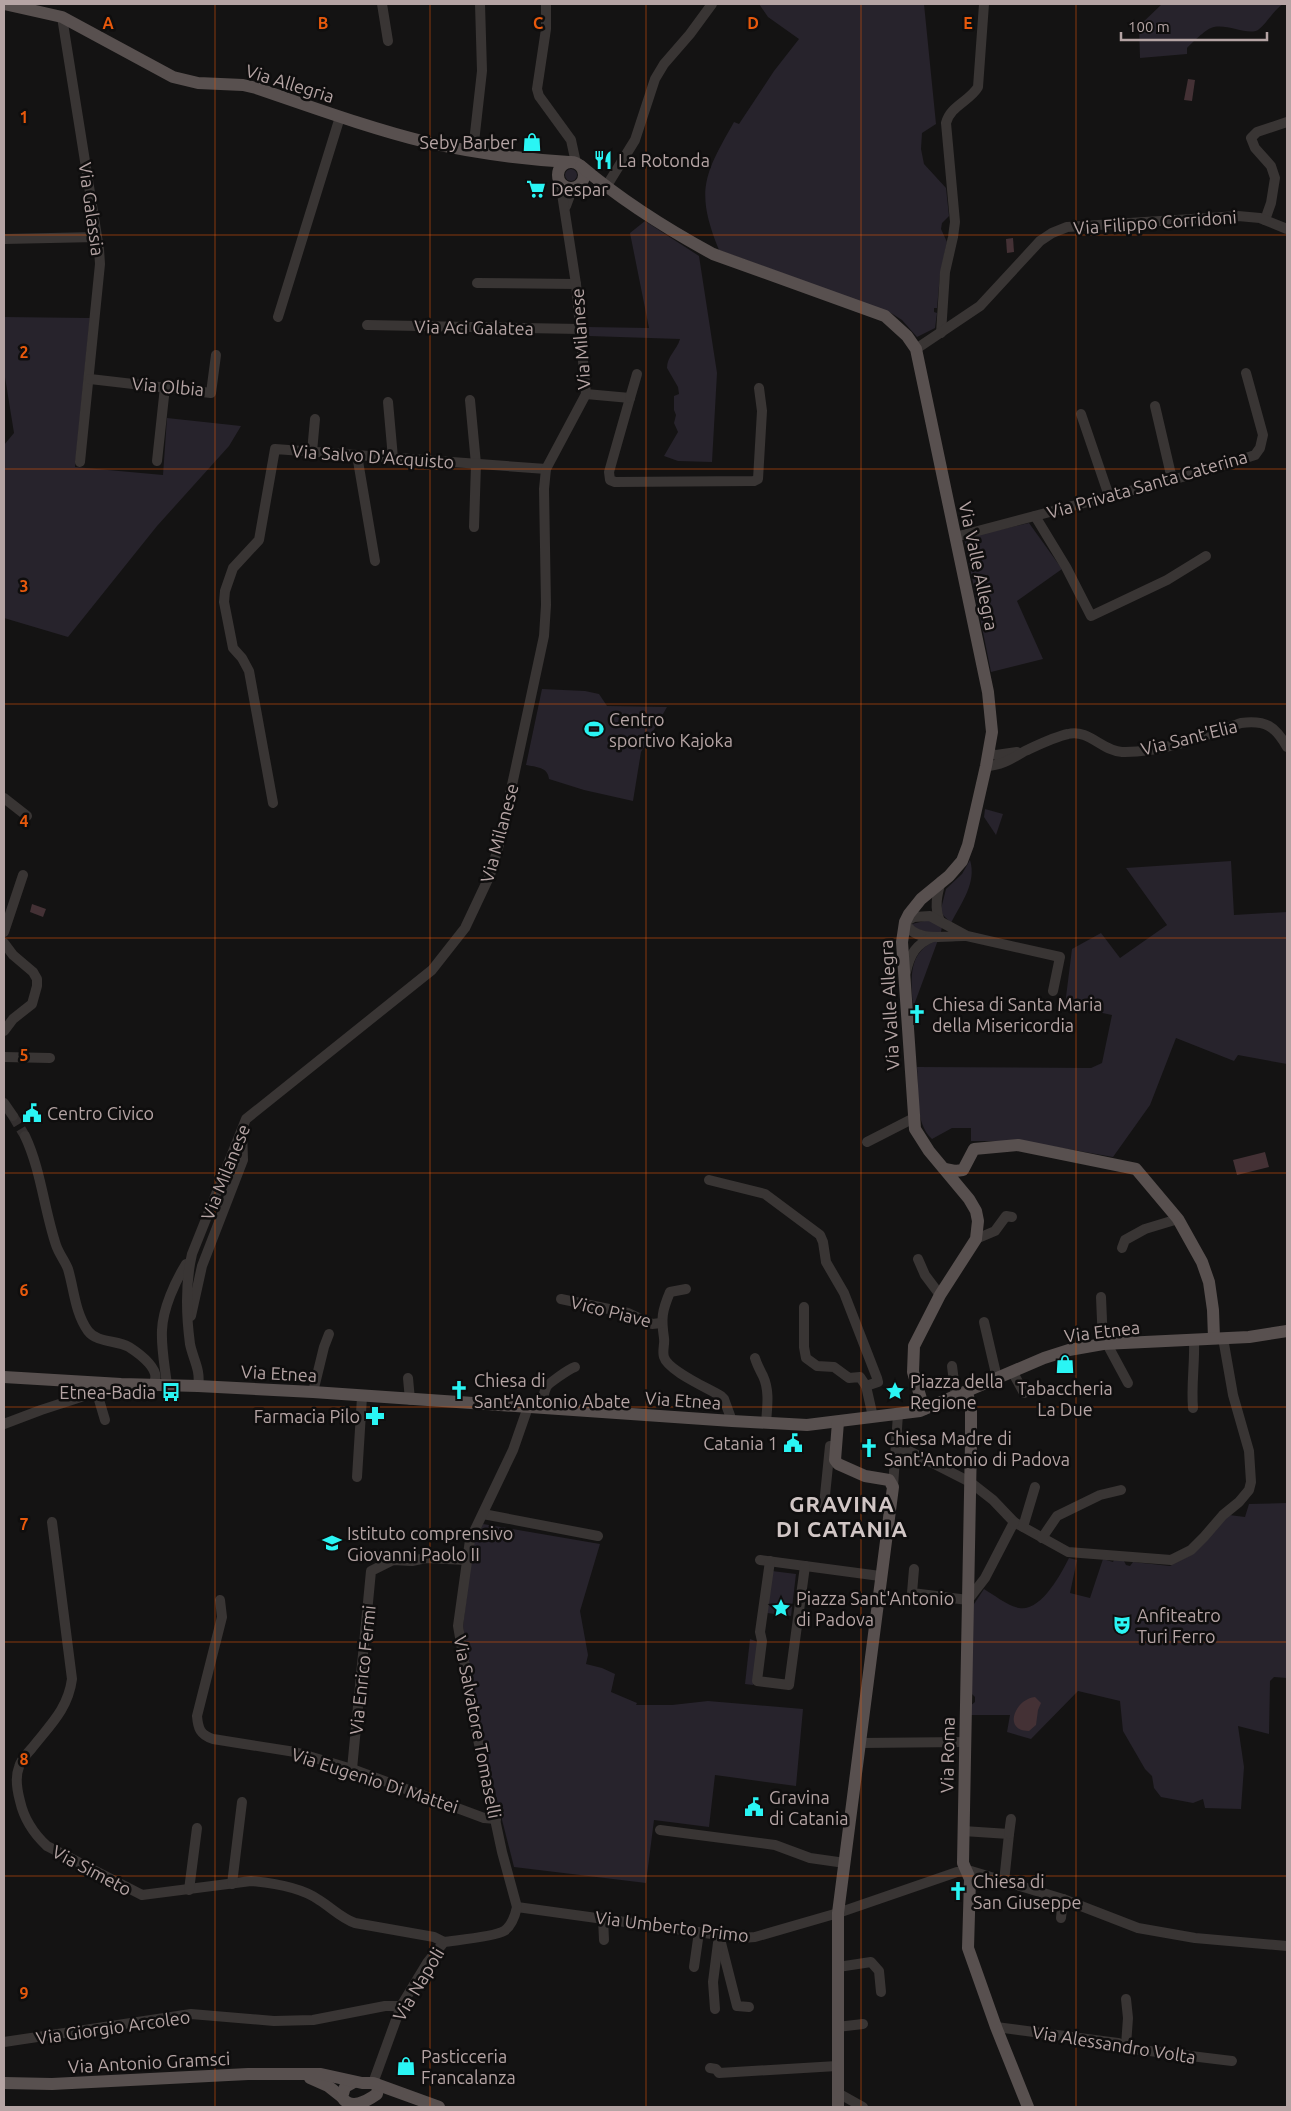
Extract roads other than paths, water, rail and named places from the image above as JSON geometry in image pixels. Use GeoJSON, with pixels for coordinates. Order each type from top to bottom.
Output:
{"type":"FeatureCollection","features":[{"type":"Feature","properties":{"kind":"main road","name":"Via Allegria"},"geometry":{"type":"LineString","coordinates":[[4,4],[62,17],[173,77],[198,83],[249,87],[401,135],[528,159]]}},
{"type":"Feature","properties":{"kind":"main road"},"geometry":{"type":"LineString","coordinates":[[528,159],[575,164]]}},
{"type":"Feature","properties":{"kind":"main road"},"geometry":{"type":"LineString","coordinates":[[528,159],[552,172],[566,186],[596,185],[606,187]]}},
{"type":"Feature","properties":{"kind":"main road"},"geometry":{"type":"LineString","coordinates":[[560,180],[561,167],[575,164]]}},
{"type":"Feature","properties":{"kind":"main road"},"geometry":{"type":"LineString","coordinates":[[575,164],[584,178],[576,187]]}},
{"type":"Feature","properties":{"kind":"main road","name":"Via Valle Allegra"},"geometry":{"type":"LineString","coordinates":[[575,164],[689,242],[713,254],[885,316],[903,331],[916,349],[988,692],[992,732],[968,845],[962,861],[921,899],[905,922],[902,942],[903,980],[915,1129],[919,1137],[969,1199]]}},
{"type":"Feature","properties":{"kind":"main road"},"geometry":{"type":"LineString","coordinates":[[924,1410],[914,1372],[914,1346],[940,1295],[976,1239],[978,1221],[976,1211],[969,1199],[965,1176],[974,1148],[1018,1146],[1136,1169],[1178,1219],[1202,1262],[1209,1282],[1219,1338]]}},
{"type":"Feature","properties":{"kind":"main road"},"geometry":{"type":"LineString","coordinates":[[945,1169],[959,1171],[967,1166]]}},
{"type":"Feature","properties":{"kind":"main road","name":"Via Etnea"},"geometry":{"type":"LineString","coordinates":[[4,1377],[313,1392],[362,1397],[766,1423],[836,1422],[924,1410],[1012,1371],[1069,1350],[1105,1344],[1287,1333]]}},
{"type":"Feature","properties":{"kind":"main road","name":"Via Roma"},"geometry":{"type":"LineString","coordinates":[[961,1395],[971,1409],[970,1482],[973,1587],[968,1600],[963,1831],[963,1863],[970,1879],[968,1948],[1028,2107]]}},
{"type":"Feature","properties":{"kind":"main road"},"geometry":{"type":"LineString","coordinates":[[836,1422],[835,1460],[838,1464],[865,1476],[889,1480],[893,1486],[838,1913],[838,2107]]}},
{"type":"Feature","properties":{"kind":"main road"},"geometry":{"type":"LineString","coordinates":[[296,2074],[322,2082],[344,2102],[355,2105],[385,2095],[414,2097],[439,2107]]}},
{"type":"Feature","properties":{"kind":"main road","name":"Via Antonio Gramsci"},"geometry":{"type":"LineString","coordinates":[[4,2083],[52,2084],[223,2075],[320,2074],[354,2082],[374,2083],[414,2097]]}},
{"type":"Feature","properties":{"kind":"main road"},"geometry":{"type":"LineString","coordinates":[[344,2102],[345,2087],[354,2082]]}},
{"type":"Feature","properties":{"kind":"main road"},"geometry":{"type":"LineString","coordinates":[[366,2102],[378,2091],[374,2083]]}},
{"type":"Feature","properties":{"kind":"street"},"geometry":{"type":"LineString","coordinates":[[382,4],[388,42]]}},
{"type":"Feature","properties":{"kind":"street"},"geometry":{"type":"LineString","coordinates":[[473,150],[482,71],[480,4]]}},
{"type":"Feature","properties":{"kind":"street"},"geometry":{"type":"LineString","coordinates":[[546,4],[546,28],[537,89],[543,102],[572,140],[575,164]]}},
{"type":"Feature","properties":{"kind":"street"},"geometry":{"type":"LineString","coordinates":[[606,187],[635,140],[655,79],[664,64],[690,34],[712,4]]}},
{"type":"Feature","properties":{"kind":"street"},"geometry":{"type":"LineString","coordinates":[[941,333],[945,272],[954,237],[955,222],[946,123],[950,113],[975,92],[978,86],[984,4]]}},
{"type":"Feature","properties":{"kind":"street","name":"Via Galassia"},"geometry":{"type":"LineString","coordinates":[[62,17],[98,237],[100,264],[90,379],[80,462]]}},
{"type":"Feature","properties":{"kind":"street"},"geometry":{"type":"LineString","coordinates":[[278,317],[340,117]]}},
{"type":"Feature","properties":{"kind":"street"},"geometry":{"type":"LineString","coordinates":[[1265,220],[1271,203],[1275,178],[1271,166],[1255,148],[1251,138],[1258,132],[1287,122]]}},
{"type":"Feature","properties":{"kind":"street","name":"Via Milanese"},"geometry":{"type":"LineString","coordinates":[[198,1386],[198,1369],[192,1351],[189,1330],[186,1285],[192,1254],[246,1119],[253,1111],[432,970],[464,928],[490,875],[500,841],[544,636],[546,605],[544,489],[546,469],[586,394],[576,284],[560,180]]}},
{"type":"Feature","properties":{"kind":"street"},"geometry":{"type":"LineString","coordinates":[[565,207],[576,187]]}},
{"type":"Feature","properties":{"kind":"street","name":"Via Filippo Corridoni"},"geometry":{"type":"LineString","coordinates":[[916,349],[980,306],[1040,241],[1052,233],[1067,227],[1238,216],[1265,220],[1287,229]]}},
{"type":"Feature","properties":{"kind":"street"},"geometry":{"type":"LineString","coordinates":[[4,239],[98,237]]}},
{"type":"Feature","properties":{"kind":"street"},"geometry":{"type":"LineString","coordinates":[[477,283],[576,284]]}},
{"type":"Feature","properties":{"kind":"street","name":"Via Aci Galatea"},"geometry":{"type":"LineString","coordinates":[[367,325],[581,329]]}},
{"type":"Feature","properties":{"kind":"street","name":"Via Olbia"},"geometry":{"type":"LineString","coordinates":[[90,379],[212,393],[216,355]]}},
{"type":"Feature","properties":{"kind":"street","name":"Via Privata Santa Caterina"},"geometry":{"type":"LineString","coordinates":[[955,536],[1172,480],[1255,455],[1260,448],[1263,435],[1246,373]]}},
{"type":"Feature","properties":{"kind":"street"},"geometry":{"type":"LineString","coordinates":[[637,374],[609,472],[610,480],[615,482],[754,481],[758,479],[762,411],[759,388]]}},
{"type":"Feature","properties":{"kind":"street"},"geometry":{"type":"LineString","coordinates":[[157,461],[165,387]]}},
{"type":"Feature","properties":{"kind":"street"},"geometry":{"type":"LineString","coordinates":[[586,394],[630,398]]}},
{"type":"Feature","properties":{"kind":"street"},"geometry":{"type":"LineString","coordinates":[[470,400],[476,464],[474,527]]}},
{"type":"Feature","properties":{"kind":"street"},"geometry":{"type":"LineString","coordinates":[[388,402],[392,458]]}},
{"type":"Feature","properties":{"kind":"street"},"geometry":{"type":"LineString","coordinates":[[1155,406],[1172,480]]}},
{"type":"Feature","properties":{"kind":"street"},"geometry":{"type":"LineString","coordinates":[[1081,414],[1109,496]]}},
{"type":"Feature","properties":{"kind":"street"},"geometry":{"type":"LineString","coordinates":[[312,452],[315,420]]}},
{"type":"Feature","properties":{"kind":"street","name":"Via Salvo D'Acquisto"},"geometry":{"type":"LineString","coordinates":[[273,803],[249,671],[242,658],[233,648],[224,602],[225,591],[233,568],[259,540],[275,449],[546,469]]}},
{"type":"Feature","properties":{"kind":"street"},"geometry":{"type":"LineString","coordinates":[[357,455],[375,561]]}},
{"type":"Feature","properties":{"kind":"street"},"geometry":{"type":"LineString","coordinates":[[1035,516],[1066,567],[1091,616],[1167,580],[1206,556]]}},
{"type":"Feature","properties":{"kind":"street","name":"Via Sant'Elia"},"geometry":{"type":"LineString","coordinates":[[1028,750],[1068,734],[1077,733],[1085,735],[1114,751],[1122,752],[1160,748],[1241,723],[1255,722],[1264,723],[1273,728],[1280,734],[1287,747]]}},
{"type":"Feature","properties":{"kind":"street"},"geometry":{"type":"LineString","coordinates":[[989,753],[996,755],[1028,750]]}},
{"type":"Feature","properties":{"kind":"street"},"geometry":{"type":"LineString","coordinates":[[986,766],[998,765],[1028,750]]}},
{"type":"Feature","properties":{"kind":"street"},"geometry":{"type":"LineString","coordinates":[[4,798],[27,816]]}},
{"type":"Feature","properties":{"kind":"street"},"geometry":{"type":"LineString","coordinates":[[4,932],[23,875]]}},
{"type":"Feature","properties":{"kind":"street"},"geometry":{"type":"LineString","coordinates":[[940,922],[936,902],[941,881]]}},
{"type":"Feature","properties":{"kind":"street"},"geometry":{"type":"LineString","coordinates":[[967,936],[926,915],[914,917],[905,922],[907,928],[915,934],[967,936],[1060,956],[1053,991]]}},
{"type":"Feature","properties":{"kind":"street"},"geometry":{"type":"LineString","coordinates":[[903,980],[914,949],[918,944],[934,936]]}},
{"type":"Feature","properties":{"kind":"street"},"geometry":{"type":"LineString","coordinates":[[4,944],[13,955],[33,972],[37,979],[37,986],[30,1007],[13,1019],[4,1031]]}},
{"type":"Feature","properties":{"kind":"street"},"geometry":{"type":"LineString","coordinates":[[4,1057],[50,1058]]}},
{"type":"Feature","properties":{"kind":"street"},"geometry":{"type":"LineString","coordinates":[[4,1103],[13,1116],[4,1110]]}},
{"type":"Feature","properties":{"kind":"street"},"geometry":{"type":"LineString","coordinates":[[867,1142],[914,1118]]}},
{"type":"Feature","properties":{"kind":"street"},"geometry":{"type":"LineString","coordinates":[[189,1330],[202,1266],[243,1160],[241,1129]]}},
{"type":"Feature","properties":{"kind":"street"},"geometry":{"type":"LineString","coordinates":[[25,1136],[57,1247],[67,1268],[75,1301],[88,1332],[99,1338],[130,1348],[159,1368],[167,1385]]}},
{"type":"Feature","properties":{"kind":"street"},"geometry":{"type":"LineString","coordinates":[[709,1180],[765,1194],[820,1235],[826,1262],[844,1293],[877,1378],[878,1382],[866,1386]]}},
{"type":"Feature","properties":{"kind":"street"},"geometry":{"type":"LineString","coordinates":[[976,1239],[995,1231],[1006,1216],[1012,1217]]}},
{"type":"Feature","properties":{"kind":"street"},"geometry":{"type":"LineString","coordinates":[[1122,1248],[1125,1240],[1145,1229],[1178,1219]]}},
{"type":"Feature","properties":{"kind":"street"},"geometry":{"type":"LineString","coordinates":[[153,1384],[159,1368],[164,1315],[180,1274],[192,1254]]}},
{"type":"Feature","properties":{"kind":"street"},"geometry":{"type":"LineString","coordinates":[[918,1259],[925,1275],[940,1295]]}},
{"type":"Feature","properties":{"kind":"street"},"geometry":{"type":"LineString","coordinates":[[686,1288],[670,1292],[661,1323],[664,1338],[663,1355],[671,1367],[721,1396],[724,1399],[732,1421]]}},
{"type":"Feature","properties":{"kind":"street"},"geometry":{"type":"LineString","coordinates":[[1101,1297],[1105,1344],[1128,1383]]}},
{"type":"Feature","properties":{"kind":"street","name":"Vico Piave"},"geometry":{"type":"LineString","coordinates":[[562,1299],[628,1313],[652,1324],[661,1323]]}},
{"type":"Feature","properties":{"kind":"street"},"geometry":{"type":"LineString","coordinates":[[804,1307],[804,1347],[806,1358],[817,1366],[834,1367],[849,1378],[860,1377],[866,1386],[873,1417]]}},
{"type":"Feature","properties":{"kind":"street"},"geometry":{"type":"LineString","coordinates":[[984,1322],[997,1378]]}},
{"type":"Feature","properties":{"kind":"street"},"geometry":{"type":"LineString","coordinates":[[313,1392],[329,1334]]}},
{"type":"Feature","properties":{"kind":"street"},"geometry":{"type":"LineString","coordinates":[[896,1446],[970,1482],[993,1500],[1019,1525],[1068,1552],[1170,1560],[1191,1550],[1239,1502],[1248,1490],[1251,1482],[1249,1452],[1232,1395],[1219,1338]]}},
{"type":"Feature","properties":{"kind":"street"},"geometry":{"type":"LineString","coordinates":[[1193,1408],[1191,1385],[1195,1364],[1194,1340]]}},
{"type":"Feature","properties":{"kind":"street"},"geometry":{"type":"LineString","coordinates":[[755,1358],[757,1368],[763,1376],[768,1395],[766,1423]]}},
{"type":"Feature","properties":{"kind":"street"},"geometry":{"type":"LineString","coordinates":[[952,1366],[961,1395]]}},
{"type":"Feature","properties":{"kind":"street"},"geometry":{"type":"LineString","coordinates":[[541,1408],[546,1387],[549,1383],[557,1381],[563,1372],[574,1367]]}},
{"type":"Feature","properties":{"kind":"street"},"geometry":{"type":"LineString","coordinates":[[1012,1371],[1024,1393]]}},
{"type":"Feature","properties":{"kind":"street"},"geometry":{"type":"LineString","coordinates":[[408,1378],[410,1400]]}},
{"type":"Feature","properties":{"kind":"street"},"geometry":{"type":"LineString","coordinates":[[4,1424],[121,1384]]}},
{"type":"Feature","properties":{"kind":"street"},"geometry":{"type":"LineString","coordinates":[[97,1393],[105,1420]]}},
{"type":"Feature","properties":{"kind":"street"},"geometry":{"type":"LineString","coordinates":[[357,1477],[362,1397]]}},
{"type":"Feature","properties":{"kind":"street","name":"Via Salvatore Tomaselli"},"geometry":{"type":"LineString","coordinates":[[517,1907],[476,1730],[458,1626],[470,1540],[513,1450],[528,1407]]}},
{"type":"Feature","properties":{"kind":"street"},"geometry":{"type":"LineString","coordinates":[[893,1486],[898,1414]]}},
{"type":"Feature","properties":{"kind":"street"},"geometry":{"type":"LineString","coordinates":[[824,1506],[836,1422]]}},
{"type":"Feature","properties":{"kind":"street"},"geometry":{"type":"LineString","coordinates":[[973,1587],[998,1556],[1019,1525],[1035,1487]]}},
{"type":"Feature","properties":{"kind":"street"},"geometry":{"type":"LineString","coordinates":[[1042,1538],[1056,1516],[1100,1495],[1121,1490]]}},
{"type":"Feature","properties":{"kind":"street"},"geometry":{"type":"LineString","coordinates":[[483,1514],[598,1536]]}},
{"type":"Feature","properties":{"kind":"street","name":"Via Simeto"},"geometry":{"type":"LineString","coordinates":[[52,1522],[72,1679],[66,1704],[22,1760],[16,1779],[22,1812],[29,1825],[47,1846],[134,1893],[142,1895],[251,1881],[286,1887],[313,1896],[344,1919],[355,1923],[434,1937],[444,1942]]}},
{"type":"Feature","properties":{"kind":"street","name":"Via Enrico Fermi"},"geometry":{"type":"LineString","coordinates":[[352,1769],[371,1571],[393,1560],[412,1561],[426,1558],[466,1560]]}},
{"type":"Feature","properties":{"kind":"street"},"geometry":{"type":"LineString","coordinates":[[805,1566],[789,1685],[757,1681],[762,1641],[760,1632],[765,1560],[880,1576]]}},
{"type":"Feature","properties":{"kind":"street"},"geometry":{"type":"LineString","coordinates":[[914,1569],[912,1593],[968,1600]]}},
{"type":"Feature","properties":{"kind":"street","name":"Via Eugenio Di Mattei"},"geometry":{"type":"LineString","coordinates":[[220,1600],[222,1617],[197,1716],[198,1727],[202,1733],[213,1739],[295,1752],[352,1769],[484,1818],[496,1819]]}},
{"type":"Feature","properties":{"kind":"street"},"geometry":{"type":"LineString","coordinates":[[860,1743],[965,1742]]}},
{"type":"Feature","properties":{"kind":"street"},"geometry":{"type":"LineString","coordinates":[[232,1884],[242,1802]]}},
{"type":"Feature","properties":{"kind":"street"},"geometry":{"type":"LineString","coordinates":[[1004,1882],[1011,1819]]}},
{"type":"Feature","properties":{"kind":"street"},"geometry":{"type":"LineString","coordinates":[[188,1890],[197,1828]]}},
{"type":"Feature","properties":{"kind":"street"},"geometry":{"type":"LineString","coordinates":[[660,1830],[775,1845],[810,1858],[845,1863]]}},
{"type":"Feature","properties":{"kind":"street"},"geometry":{"type":"LineString","coordinates":[[963,1831],[1009,1834]]}},
{"type":"Feature","properties":{"kind":"street"},"geometry":{"type":"LineString","coordinates":[[966,1872],[971,1871],[1063,1899],[1132,1926],[1155,1932],[1195,1938],[1287,1946]]}},
{"type":"Feature","properties":{"kind":"street","name":"Via Umberto Primo"},"geometry":{"type":"LineString","coordinates":[[517,1907],[741,1938],[755,1937],[838,1913],[957,1872],[966,1872]]}},
{"type":"Feature","properties":{"kind":"street"},"geometry":{"type":"LineString","coordinates":[[1060,1918],[1063,1899]]}},
{"type":"Feature","properties":{"kind":"street","name":"Via Napoli"},"geometry":{"type":"LineString","coordinates":[[374,2083],[401,2006],[427,1963],[444,1942],[501,1933],[512,1923],[517,1907]]}},
{"type":"Feature","properties":{"kind":"street"},"geometry":{"type":"LineString","coordinates":[[603,1918],[604,1940]]}},
{"type":"Feature","properties":{"kind":"street"},"geometry":{"type":"LineString","coordinates":[[694,1967],[700,1932]]}},
{"type":"Feature","properties":{"kind":"street"},"geometry":{"type":"LineString","coordinates":[[719,1935],[737,2006],[749,2007]]}},
{"type":"Feature","properties":{"kind":"street"},"geometry":{"type":"LineString","coordinates":[[715,2009],[713,1982],[719,1935]]}},
{"type":"Feature","properties":{"kind":"street"},"geometry":{"type":"LineString","coordinates":[[838,1967],[871,1962],[879,1971],[881,1992]]}},
{"type":"Feature","properties":{"kind":"street"},"geometry":{"type":"LineString","coordinates":[[1126,1999],[1128,2018],[1126,2046]]}},
{"type":"Feature","properties":{"kind":"street","name":"Via Giorgio Arcoleo"},"geometry":{"type":"LineString","coordinates":[[4,2042],[191,2014],[274,2021],[313,2020],[385,2006],[401,2006]]}},
{"type":"Feature","properties":{"kind":"street"},"geometry":{"type":"LineString","coordinates":[[837,2027],[863,2024]]}},
{"type":"Feature","properties":{"kind":"street","name":"Via Alessandro Volta"},"geometry":{"type":"LineString","coordinates":[[996,2026],[1126,2046],[1133,2049],[1232,2061]]}},
{"type":"Feature","properties":{"kind":"street"},"geometry":{"type":"LineString","coordinates":[[710,2068],[716,2069],[718,2072],[838,2066]]}},
{"type":"Feature","properties":{"kind":"street"},"geometry":{"type":"LineString","coordinates":[[838,2093],[863,2107]]}},
{"type":"Feature","properties":{"kind":"tunnel"},"geometry":{"type":"LineString","coordinates":[[13,1116],[25,1136]]}},
{"type":"Feature","properties":{"kind":"place","name":"Seby Barber"},"geometry":{"type":"Point","coordinates":[532,142]}},
{"type":"Feature","properties":{"kind":"place","name":"La Rotonda"},"geometry":{"type":"Point","coordinates":[603,160]}},
{"type":"Feature","properties":{"kind":"place","name":"Despar"},"geometry":{"type":"Point","coordinates":[536,189]}},
{"type":"Feature","properties":{"kind":"place","name":"Centro sportivo Kajoka"},"geometry":{"type":"Point","coordinates":[594,729]}},
{"type":"Feature","properties":{"kind":"place","name":"Chiesa di Santa Maria della Misericordia"},"geometry":{"type":"Point","coordinates":[917,1014]}},
{"type":"Feature","properties":{"kind":"place","name":"Centro Civico"},"geometry":{"type":"Point","coordinates":[32,1113]}},
{"type":"Feature","properties":{"kind":"place","name":"Tabaccheria La Due"},"geometry":{"type":"Point","coordinates":[1065,1364]}},
{"type":"Feature","properties":{"kind":"place","name":"Chiesa di Sant'Antonio Abate"},"geometry":{"type":"Point","coordinates":[459,1390]}},
{"type":"Feature","properties":{"kind":"place","name":"Piazza della Regione"},"geometry":{"type":"Point","coordinates":[895,1391]}},
{"type":"Feature","properties":{"kind":"place","name":"Etnea-Badia"},"geometry":{"type":"Point","coordinates":[171,1392]}},
{"type":"Feature","properties":{"kind":"place","name":"Farmacia Pilo"},"geometry":{"type":"Point","coordinates":[375,1416]}},
{"type":"Feature","properties":{"kind":"place","name":"Catania 1"},"geometry":{"type":"Point","coordinates":[793,1443]}},
{"type":"Feature","properties":{"kind":"place","name":"Chiesa Madre di Sant'Antonio di Padova"},"geometry":{"type":"Point","coordinates":[869,1448]}},
{"type":"Feature","properties":{"kind":"place","name":"Istituto comprensivo Giovanni Paolo II"},"geometry":{"type":"Point","coordinates":[332,1543]}},
{"type":"Feature","properties":{"kind":"place","name":"Piazza Sant'Antonio di Padova"},"geometry":{"type":"Point","coordinates":[781,1608]}},
{"type":"Feature","properties":{"kind":"place","name":"Anfiteatro Turi Ferro"},"geometry":{"type":"Point","coordinates":[1122,1625]}},
{"type":"Feature","properties":{"kind":"place","name":"Gravina di Catania"},"geometry":{"type":"Point","coordinates":[754,1807]}},
{"type":"Feature","properties":{"kind":"place","name":"Chiesa di San Giuseppe"},"geometry":{"type":"Point","coordinates":[958,1891]}},
{"type":"Feature","properties":{"kind":"place","name":"Pasticceria Francalanza"},"geometry":{"type":"Point","coordinates":[406,2066]}},
{"type":"Feature","properties":{"kind":"district","name":"GRAVINA DI CATANIA"},"geometry":{"type":"Point","coordinates":[842,1516]}}]}
